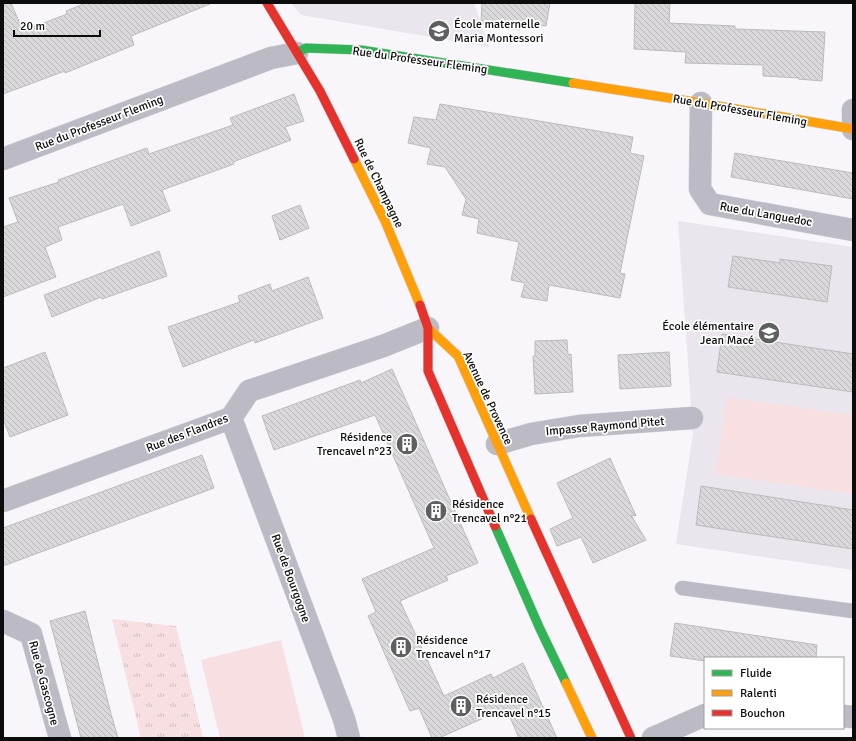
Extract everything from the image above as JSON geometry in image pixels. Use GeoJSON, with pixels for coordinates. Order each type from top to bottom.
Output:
{"type":"FeatureCollection","features":[{"type":"Feature","properties":{"kind":"street","name":"Rue de Champagne"},"geometry":{"type":"LineString","coordinates":[[267,3],[320,91],[385,221],[428,328]]}},
{"type":"Feature","properties":{"kind":"street","name":"Rue du Professeur Fleming"},"geometry":{"type":"LineString","coordinates":[[3,159],[271,58],[296,53],[306,48],[361,50],[702,103],[853,129]]}},
{"type":"Feature","properties":{"kind":"street","name":"Rue du Languedoc"},"geometry":{"type":"LineString","coordinates":[[702,103],[700,189],[710,204],[853,230]]}},
{"type":"Feature","properties":{"kind":"street"},"geometry":{"type":"LineString","coordinates":[[853,110],[853,129]]}},
{"type":"Feature","properties":{"kind":"street","name":"Rue des Flandres"},"geometry":{"type":"LineString","coordinates":[[3,501],[231,418],[248,391],[382,346],[428,328]]}},
{"type":"Feature","properties":{"kind":"street","name":"Avenue de Provence"},"geometry":{"type":"LineString","coordinates":[[428,328],[458,356],[630,738]]}},
{"type":"Feature","properties":{"kind":"street"},"geometry":{"type":"LineString","coordinates":[[428,328],[428,371],[540,628],[592,738]]}},
{"type":"Feature","properties":{"kind":"street","name":"Rue de Bourgogne"},"geometry":{"type":"LineString","coordinates":[[231,418],[349,738]]}},
{"type":"Feature","properties":{"kind":"street","name":"Impasse Raymond Pitet"},"geometry":{"type":"LineString","coordinates":[[497,444],[531,434],[579,426],[692,418]]}},
{"type":"Feature","properties":{"kind":"street","name":"Rue de Gascogne"},"geometry":{"type":"LineString","coordinates":[[3,621],[31,634],[60,738]]}},
{"type":"Feature","properties":{"kind":"street"},"geometry":{"type":"LineString","coordinates":[[653,738],[704,715]]}},
{"type":"Feature","properties":{"kind":"lane"},"geometry":{"type":"LineString","coordinates":[[682,588],[853,611]]}},
{"type":"Feature","properties":{"kind":"shaded area","name":"École maternelle Maria Montessori"},"geometry":{"type":"Polygon","coordinates":[[[291,3],[474,3],[489,47],[301,15],[291,3]]]}},
{"type":"Feature","properties":{"kind":"shaded area","name":"École élémentaire Jean Macé"},"geometry":{"type":"Polygon","coordinates":[[[678,221],[853,247],[853,570],[676,544],[693,434],[678,221]]]}},
{"type":"Feature","properties":{"kind":"green space"},"geometry":{"type":"Polygon","coordinates":[[[727,397],[853,415],[853,494],[715,474],[727,397]]]}},
{"type":"Feature","properties":{"kind":"green space"},"geometry":{"type":"Polygon","coordinates":[[[112,619],[176,626],[203,738],[141,738],[112,619]]]}},
{"type":"Feature","properties":{"kind":"green space"},"geometry":{"type":"Polygon","coordinates":[[[281,640],[305,738],[220,738],[201,660],[281,640]]]}},
{"type":"Feature","properties":{"kind":"building"},"geometry":{"type":"Polygon","coordinates":[[[3,3],[11,3],[23,31],[67,14],[66,11],[86,3],[210,4],[131,36],[134,45],[65,73],[65,71],[3,94],[3,3]]]}},
{"type":"Feature","properties":{"kind":"building"},"geometry":{"type":"Polygon","coordinates":[[[482,3],[550,3],[546,26],[520,22],[520,30],[481,24],[482,3]]]}},
{"type":"Feature","properties":{"kind":"building"},"geometry":{"type":"Polygon","coordinates":[[[635,3],[670,3],[669,23],[735,26],[735,29],[825,32],[822,81],[763,76],[763,65],[685,63],[686,52],[634,49],[635,3]]]}},
{"type":"Feature","properties":{"kind":"building"},"geometry":{"type":"Polygon","coordinates":[[[294,94],[304,121],[285,127],[291,140],[233,162],[234,164],[162,190],[170,211],[131,226],[123,204],[58,227],[62,240],[45,247],[56,277],[3,297],[3,227],[18,222],[9,198],[59,182],[58,180],[147,148],[149,154],[233,125],[230,118],[294,94]]]}},
{"type":"Feature","properties":{"kind":"building"},"geometry":{"type":"Polygon","coordinates":[[[440,104],[633,137],[630,153],[644,156],[620,273],[625,274],[620,298],[549,285],[547,301],[521,297],[525,283],[511,280],[519,242],[477,233],[479,219],[462,215],[466,199],[445,167],[427,164],[431,148],[408,143],[414,117],[436,120],[440,104]]]}},
{"type":"Feature","properties":{"kind":"building"},"geometry":{"type":"Polygon","coordinates":[[[735,153],[853,173],[853,199],[731,177],[735,153]]]}},
{"type":"Feature","properties":{"kind":"building"},"geometry":{"type":"Polygon","coordinates":[[[300,205],[309,228],[280,240],[272,216],[300,205]]]}},
{"type":"Feature","properties":{"kind":"building"},"geometry":{"type":"Polygon","coordinates":[[[159,251],[167,276],[102,299],[101,297],[52,317],[44,295],[159,251]]]}},
{"type":"Feature","properties":{"kind":"building"},"geometry":{"type":"Polygon","coordinates":[[[733,256],[780,263],[780,259],[832,266],[827,302],[728,287],[733,256]]]}},
{"type":"Feature","properties":{"kind":"building"},"geometry":{"type":"Polygon","coordinates":[[[308,277],[323,318],[255,343],[254,340],[183,367],[168,327],[240,302],[238,296],[270,284],[272,291],[308,277]]]}},
{"type":"Feature","properties":{"kind":"building"},"geometry":{"type":"Polygon","coordinates":[[[722,334],[853,354],[853,392],[717,372],[722,334]]]}},
{"type":"Feature","properties":{"kind":"building"},"geometry":{"type":"Polygon","coordinates":[[[567,340],[568,355],[571,354],[573,392],[535,394],[533,356],[535,356],[535,341],[567,340]]]}},
{"type":"Feature","properties":{"kind":"building"},"geometry":{"type":"Polygon","coordinates":[[[45,352],[68,415],[10,437],[3,419],[3,368],[45,352]]]}},
{"type":"Feature","properties":{"kind":"building"},"geometry":{"type":"Polygon","coordinates":[[[669,352],[671,386],[620,389],[618,355],[669,352]]]}},
{"type":"Feature","properties":{"kind":"building"},"geometry":{"type":"Polygon","coordinates":[[[392,369],[478,563],[446,576],[448,580],[400,601],[444,696],[491,674],[493,678],[523,663],[557,738],[519,738],[506,708],[439,738],[432,738],[419,708],[410,711],[368,616],[376,612],[362,579],[434,548],[375,415],[274,450],[262,416],[360,380],[361,383],[392,369]]]}},
{"type":"Feature","properties":{"kind":"building"},"geometry":{"type":"Polygon","coordinates":[[[202,455],[214,488],[3,566],[3,528],[202,455]]]}},
{"type":"Feature","properties":{"kind":"building"},"geometry":{"type":"Polygon","coordinates":[[[610,458],[636,516],[631,515],[646,540],[593,563],[581,537],[557,546],[550,529],[573,518],[557,483],[610,458]]]}},
{"type":"Feature","properties":{"kind":"building"},"geometry":{"type":"Polygon","coordinates":[[[701,486],[853,510],[853,549],[696,525],[701,486]]]}},
{"type":"Feature","properties":{"kind":"building"},"geometry":{"type":"Polygon","coordinates":[[[85,611],[118,738],[81,738],[50,621],[85,611]]]}},
{"type":"Feature","properties":{"kind":"building"},"geometry":{"type":"Polygon","coordinates":[[[675,623],[817,645],[816,657],[704,657],[704,661],[670,656],[675,623]]]}},
{"type":"Feature","properties":{"kind":"traffic: fast"},"geometry":{"type":"LineString","coordinates":[[297,53],[306,48],[361,50],[573,83]]}},
{"type":"Feature","properties":{"kind":"traffic: fast"},"geometry":{"type":"LineString","coordinates":[[495,526],[540,629],[566,683]]}},
{"type":"Feature","properties":{"kind":"traffic: slow"},"geometry":{"type":"LineString","coordinates":[[573,83],[853,129]]}},
{"type":"Feature","properties":{"kind":"traffic: slow"},"geometry":{"type":"LineString","coordinates":[[354,159],[385,221],[420,305]]}},
{"type":"Feature","properties":{"kind":"traffic: slow"},"geometry":{"type":"LineString","coordinates":[[428,328],[458,356],[531,519]]}},
{"type":"Feature","properties":{"kind":"traffic: slow"},"geometry":{"type":"LineString","coordinates":[[566,683],[592,738]]}},
{"type":"Feature","properties":{"kind":"traffic: jam"},"geometry":{"type":"LineString","coordinates":[[267,3],[320,91],[354,159]]}},
{"type":"Feature","properties":{"kind":"traffic: jam"},"geometry":{"type":"LineString","coordinates":[[420,305],[428,328],[428,371],[495,526]]}},
{"type":"Feature","properties":{"kind":"traffic: jam"},"geometry":{"type":"LineString","coordinates":[[531,519],[631,738]]}},
{"type":"Feature","properties":{"kind":"place","name":"École maternelle Maria Montessori"},"geometry":{"type":"Point","coordinates":[439,31]}},
{"type":"Feature","properties":{"kind":"place","name":"École élémentaire Jean Macé"},"geometry":{"type":"Point","coordinates":[769,333]}},
{"type":"Feature","properties":{"kind":"place","name":"Résidence Trencavel n°23"},"geometry":{"type":"Point","coordinates":[407,444]}},
{"type":"Feature","properties":{"kind":"place","name":"Résidence Trencavel n°21"},"geometry":{"type":"Point","coordinates":[436,511]}},
{"type":"Feature","properties":{"kind":"place","name":"Résidence Trencavel n°17"},"geometry":{"type":"Point","coordinates":[401,647]}},
{"type":"Feature","properties":{"kind":"place","name":"Résidence Trencavel n°15"},"geometry":{"type":"Point","coordinates":[461,706]}}]}
